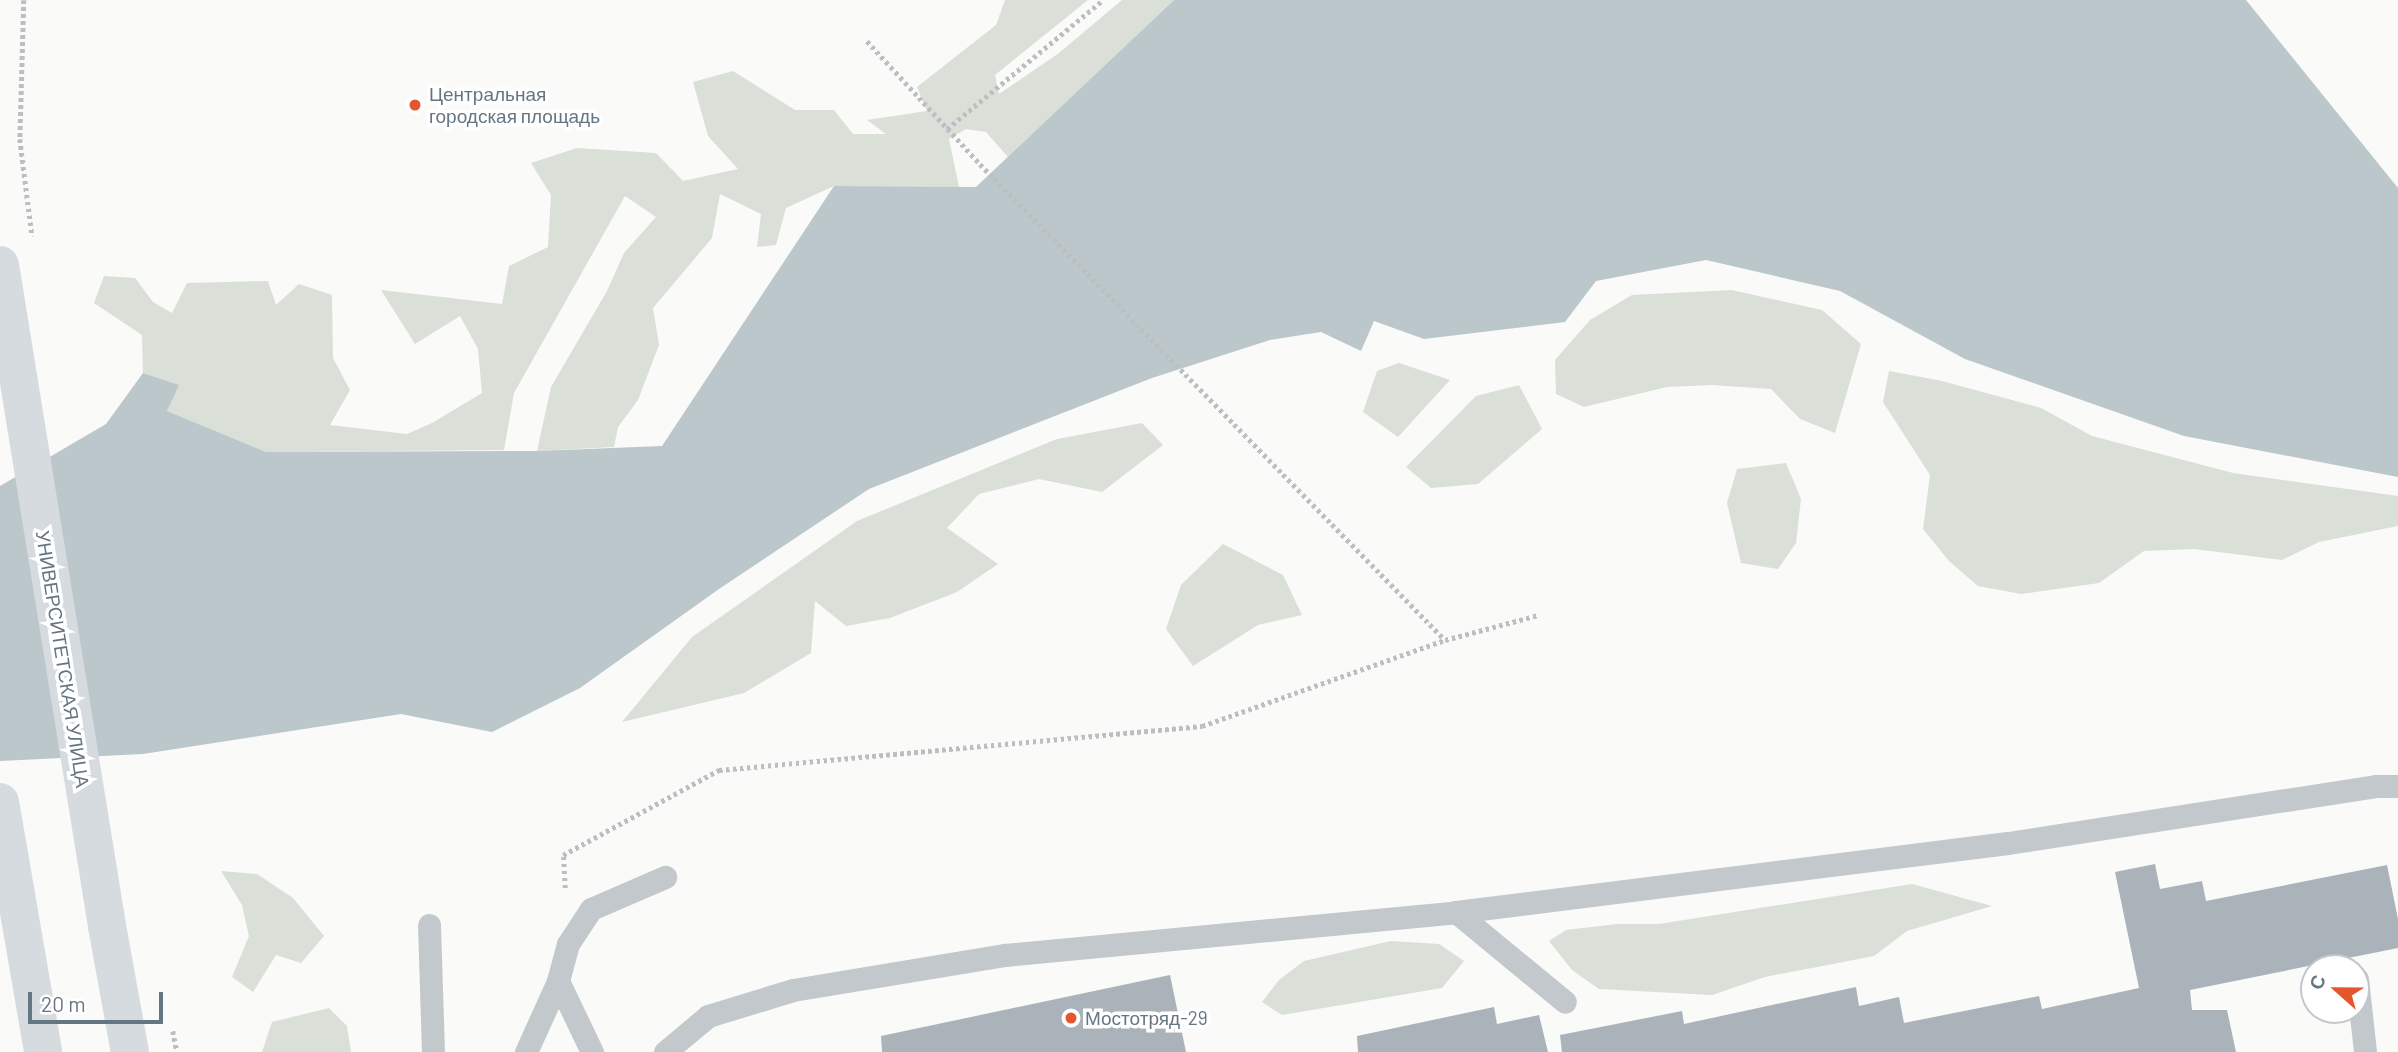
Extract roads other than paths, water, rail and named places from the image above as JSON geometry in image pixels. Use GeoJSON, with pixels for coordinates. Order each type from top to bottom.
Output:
{"type":"FeatureCollection","features":[{"type":"Feature","properties":{"kind":"main road","name":"УНИВЕРСИТЕТСКАЯ УЛИЦА"},"geometry":{"type":"LineString","coordinates":[[0,265],[107,926],[130,1052]]}},
{"type":"Feature","properties":{"kind":"main road"},"geometry":{"type":"LineString","coordinates":[[0,802],[43,1052]]}},
{"type":"Feature","properties":{"kind":"lane"},"geometry":{"type":"LineString","coordinates":[[669,1051],[708,1016],[793,990],[1005,955],[1455,912],[2008,843],[2376,786],[2398,786]]}},
{"type":"Feature","properties":{"kind":"lane"},"geometry":{"type":"LineString","coordinates":[[526,1052],[558,981],[568,944],[591,909],[664,877]]}},
{"type":"Feature","properties":{"kind":"lane"},"geometry":{"type":"LineString","coordinates":[[1455,912],[1565,1002]]}},
{"type":"Feature","properties":{"kind":"lane"},"geometry":{"type":"LineString","coordinates":[[429,925],[433,1052]]}},
{"type":"Feature","properties":{"kind":"lane"},"geometry":{"type":"LineString","coordinates":[[558,981],[592,1052]]}},
{"type":"Feature","properties":{"kind":"lane"},"geometry":{"type":"LineString","coordinates":[[2362,1024],[2365,1052]]}},
{"type":"Feature","properties":{"kind":"place","name":"Центральная городская площадь"},"geometry":{"type":"Point","coordinates":[415,105]}},
{"type":"Feature","properties":{"kind":"place","name":"Мостотряд-29"},"geometry":{"type":"Point","coordinates":[1071,1018]}}]}
